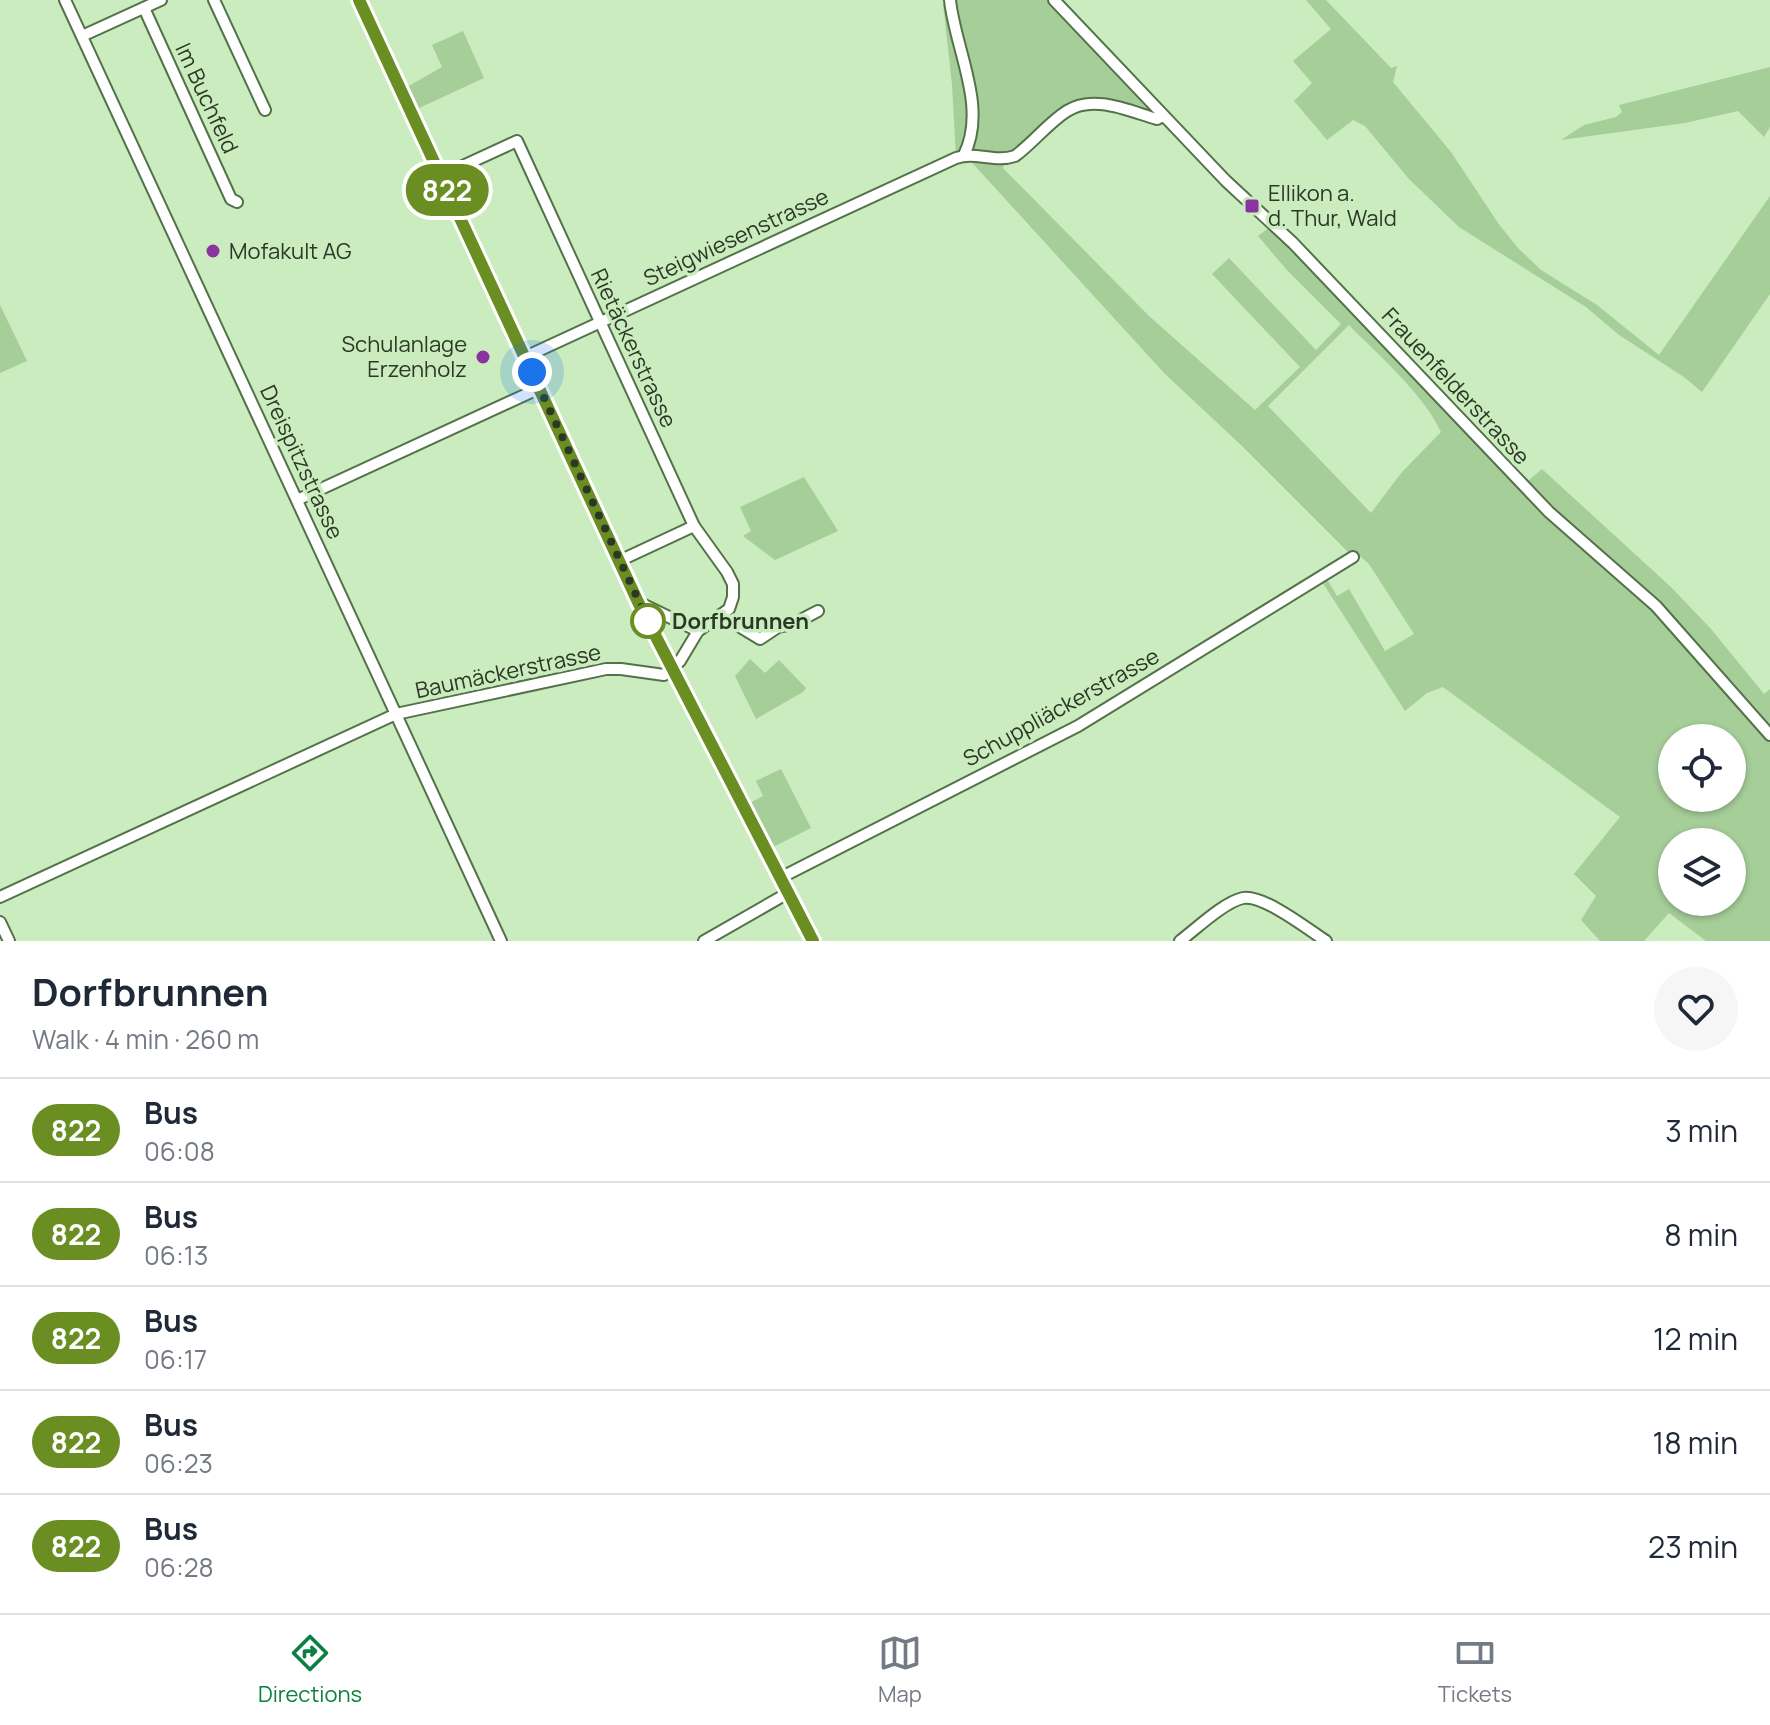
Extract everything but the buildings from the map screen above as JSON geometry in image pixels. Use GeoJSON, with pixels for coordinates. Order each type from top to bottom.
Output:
{"type":"FeatureCollection","features":[{"type":"Feature","properties":{"kind":"main road"},"geometry":{"type":"LineString","coordinates":[[359,0],[638,602],[813,941]]}},
{"type":"Feature","properties":{"kind":"street","name":"Dreispitzstrasse"},"geometry":{"type":"LineString","coordinates":[[65,0],[501,941]]}},
{"type":"Feature","properties":{"kind":"street"},"geometry":{"type":"LineString","coordinates":[[82,36],[161,0]]}},
{"type":"Feature","properties":{"kind":"street"},"geometry":{"type":"LineString","coordinates":[[214,0],[265,110]]}},
{"type":"Feature","properties":{"kind":"street"},"geometry":{"type":"LineString","coordinates":[[950,0],[970,89],[972,125],[970,144],[964,155]]}},
{"type":"Feature","properties":{"kind":"street","name":"Frauenfelderstrasse"},"geometry":{"type":"LineString","coordinates":[[1054,0],[1226,181],[1293,243],[1549,512],[1656,606],[1770,735]]}},
{"type":"Feature","properties":{"kind":"street","name":"Im Buchfeld"},"geometry":{"type":"LineString","coordinates":[[144,8],[231,199],[237,202]]}},
{"type":"Feature","properties":{"kind":"street","name":"Steigwiesenstrasse"},"geometry":{"type":"LineString","coordinates":[[525,357],[964,155],[994,160],[1015,156],[1065,112],[1080,105],[1093,103],[1157,119],[1163,116]]}},
{"type":"Feature","properties":{"kind":"street","name":"Rietäckerstrasse"},"geometry":{"type":"LineString","coordinates":[[441,176],[517,141],[694,526],[733,584],[733,597],[722,616]]}},
{"type":"Feature","properties":{"kind":"street"},"geometry":{"type":"LineString","coordinates":[[297,500],[540,388]]}},
{"type":"Feature","properties":{"kind":"street"},"geometry":{"type":"LineString","coordinates":[[619,561],[694,526]]}},
{"type":"Feature","properties":{"kind":"street","name":"Schuppliäckerstrasse"},"geometry":{"type":"LineString","coordinates":[[780,878],[1078,726],[1353,557]]}},
{"type":"Feature","properties":{"kind":"street"},"geometry":{"type":"LineString","coordinates":[[638,602],[698,631]]}},
{"type":"Feature","properties":{"kind":"street"},"geometry":{"type":"LineString","coordinates":[[672,668],[680,661],[698,631],[722,616],[760,639],[778,627],[793,624],[818,611]]}},
{"type":"Feature","properties":{"kind":"street","name":"Baumäckerstrasse"},"geometry":{"type":"LineString","coordinates":[[0,897],[396,714],[606,669],[659,676],[672,668]]}},
{"type":"Feature","properties":{"kind":"street"},"geometry":{"type":"LineString","coordinates":[[704,941],[788,893]]}},
{"type":"Feature","properties":{"kind":"street"},"geometry":{"type":"LineString","coordinates":[[1180,941],[1244,898],[1266,904],[1326,941]]}},
{"type":"Feature","properties":{"kind":"street"},"geometry":{"type":"LineString","coordinates":[[0,922],[9,941]]}},
{"type":"Feature","properties":{"kind":"green space"},"geometry":{"type":"Polygon","coordinates":[[[950,0],[1054,0],[1163,116],[1080,105],[1005,160],[1003,168],[1149,316],[1255,410],[1300,367],[1212,274],[1229,258],[1316,350],[1341,324],[1258,236],[1274,224],[1523,485],[1542,469],[1672,588],[1711,629],[1764,694],[1770,689],[1770,941],[1706,941],[1673,916],[1746,916],[1746,828],[1658,828],[1658,916],[1666,916],[1644,941],[1600,941],[1581,920],[1596,896],[1574,874],[1620,817],[1443,687],[1427,693],[1405,711],[1319,577],[1324,574],[1337,596],[1349,589],[1385,651],[1414,634],[1369,564],[1361,557],[1353,557],[1165,374],[965,155],[956,158],[943,4],[950,7],[950,0]],[[1349,325],[1268,406],[1371,513],[1402,472],[1441,432],[1423,403],[1349,325]]]}},
{"type":"Feature","properties":{"kind":"green space"},"geometry":{"type":"Polygon","coordinates":[[[1306,0],[1326,0],[1391,68],[1397,66],[1393,82],[1451,152],[1518,248],[1541,270],[1597,305],[1659,355],[1770,196],[1770,294],[1702,392],[1619,335],[1586,307],[1459,227],[1409,179],[1365,126],[1353,120],[1327,140],[1294,101],[1312,83],[1293,61],[1331,29],[1306,0]]]}},
{"type":"Feature","properties":{"kind":"green space"},"geometry":{"type":"Polygon","coordinates":[[[463,31],[484,78],[417,109],[407,87],[442,67],[432,45],[463,31]]]}},
{"type":"Feature","properties":{"kind":"green space"},"geometry":{"type":"Polygon","coordinates":[[[1770,67],[1770,127],[1764,137],[1738,111],[1685,123],[1561,140],[1584,125],[1616,117],[1622,112],[1619,105],[1770,67]]]}},
{"type":"Feature","properties":{"kind":"green space"},"geometry":{"type":"Polygon","coordinates":[[[0,305],[27,361],[0,373],[0,305]]]}},
{"type":"Feature","properties":{"kind":"green space"},"geometry":{"type":"Polygon","coordinates":[[[804,477],[838,531],[775,560],[743,536],[751,531],[740,507],[804,477]]]}},
{"type":"Feature","properties":{"kind":"green space"},"geometry":{"type":"Polygon","coordinates":[[[750,659],[765,673],[779,660],[806,688],[756,719],[735,676],[750,659]]]}},
{"type":"Feature","properties":{"kind":"green space"},"geometry":{"type":"Polygon","coordinates":[[[781,769],[811,828],[769,849],[746,805],[763,796],[756,781],[781,769]]]}},
{"type":"Feature","properties":{"kind":"bus line","name":"822"},"geometry":{"type":"LineString","coordinates":[[359,0],[638,602],[813,941]]}},
{"type":"Feature","properties":{"kind":"place","name":"Ellikon a. d. Thur, Wald"},"geometry":{"type":"Point","coordinates":[1252,206]}},
{"type":"Feature","properties":{"kind":"place","name":"Mofakult AG"},"geometry":{"type":"Point","coordinates":[213,251]}},
{"type":"Feature","properties":{"kind":"place","name":"Schulanlage Erzenholz"},"geometry":{"type":"Point","coordinates":[483,357]}},
{"type":"Feature","properties":{"kind":"place","name":"Dorfbrunnen"},"geometry":{"type":"Point","coordinates":[648,621]}},
{"type":"Feature","properties":{"kind":"route"},"geometry":{"type":"LineString","coordinates":[[532,372],[650,625],[648,621]]}}]}
